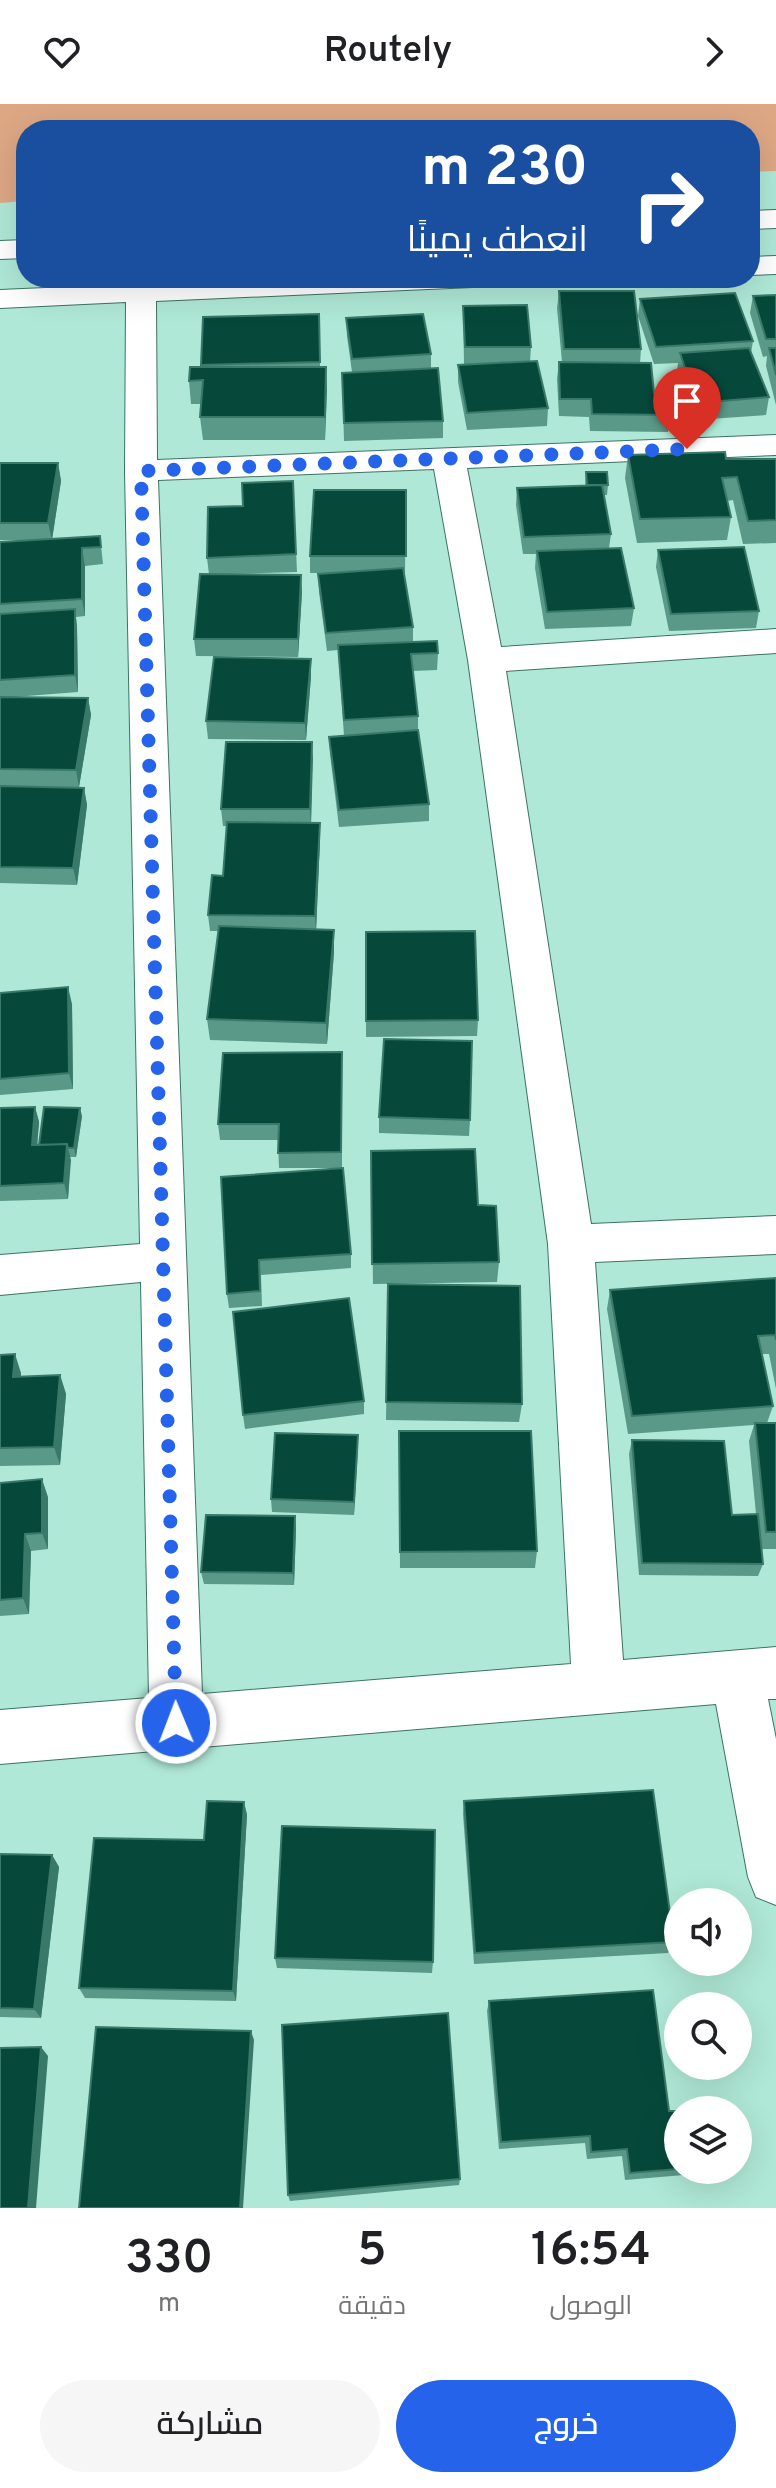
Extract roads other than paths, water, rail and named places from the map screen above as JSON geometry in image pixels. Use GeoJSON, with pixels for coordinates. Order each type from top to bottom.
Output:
{"type":"FeatureCollection","features":[{"type":"Feature","properties":{"kind":"street"},"geometry":{"type":"LineString","coordinates":[[0,299],[252,288]]}},
{"type":"Feature","properties":{"kind":"street"},"geometry":{"type":"LineString","coordinates":[[141,293],[141,471],[176,1723]]}},
{"type":"Feature","properties":{"kind":"street"},"geometry":{"type":"LineString","coordinates":[[141,471],[776,445]]}},
{"type":"Feature","properties":{"kind":"street"},"geometry":{"type":"LineString","coordinates":[[449,460],[486,660],[571,1244],[599,1688]]}},
{"type":"Feature","properties":{"kind":"street"},"geometry":{"type":"LineString","coordinates":[[486,660],[776,641]]}},
{"type":"Feature","properties":{"kind":"street"},"geometry":{"type":"LineString","coordinates":[[571,1244],[776,1235]]}},
{"type":"Feature","properties":{"kind":"street"},"geometry":{"type":"LineString","coordinates":[[0,1275],[164,1261]]}},
{"type":"Feature","properties":{"kind":"street"},"geometry":{"type":"LineString","coordinates":[[0,1737],[756,1674],[776,1877]]}}]}
